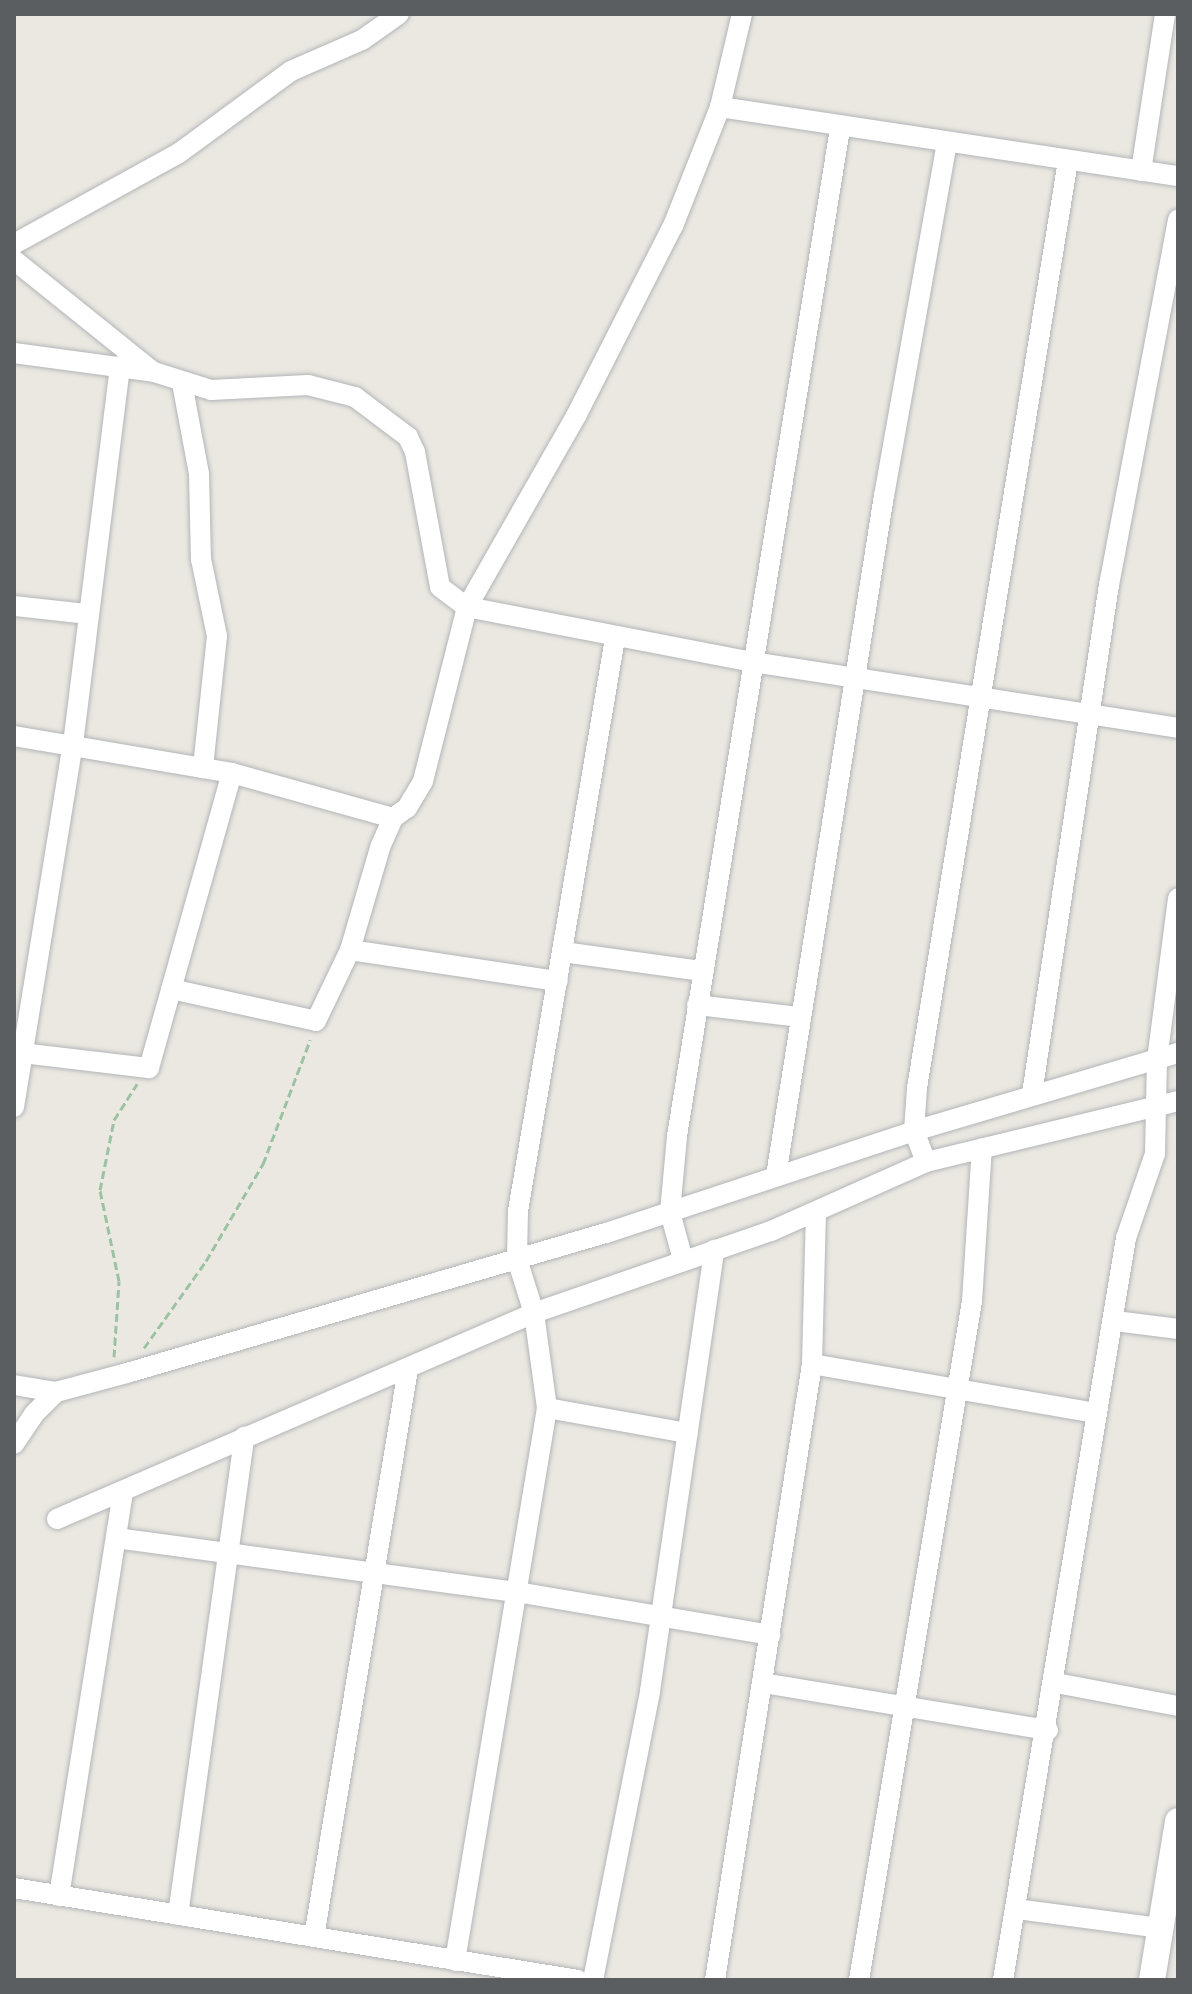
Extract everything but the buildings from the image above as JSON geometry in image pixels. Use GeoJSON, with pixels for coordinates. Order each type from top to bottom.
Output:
{"type":"FeatureCollection","features":[{"type":"Feature","properties":{"kind":"street"},"geometry":{"type":"LineString","coordinates":[[14,244],[179,153],[291,71],[362,40],[399,14]]}},
{"type":"Feature","properties":{"kind":"street"},"geometry":{"type":"LineString","coordinates":[[171,989],[316,1021],[350,950],[393,818],[407,808],[423,781],[467,607],[626,320],[697,173],[720,107],[742,14]]}},
{"type":"Feature","properties":{"kind":"street"},"geometry":{"type":"LineString","coordinates":[[1141,171],[1165,14]]}},
{"type":"Feature","properties":{"kind":"street"},"geometry":{"type":"LineString","coordinates":[[720,107],[840,128],[1178,176]]}},
{"type":"Feature","properties":{"kind":"street"},"geometry":{"type":"LineString","coordinates":[[683,1260],[670,1212],[701,971],[840,128]]}},
{"type":"Feature","properties":{"kind":"street"},"geometry":{"type":"LineString","coordinates":[[776,1176],[799,1017],[859,677],[884,496],[947,143]]}},
{"type":"Feature","properties":{"kind":"street"},"geometry":{"type":"LineString","coordinates":[[926,1162],[914,1131],[1068,161]]}},
{"type":"Feature","properties":{"kind":"street"},"geometry":{"type":"LineString","coordinates":[[1032,1094],[1090,714],[1156,320],[1178,219]]}},
{"type":"Feature","properties":{"kind":"street"},"geometry":{"type":"LineString","coordinates":[[17,260],[154,372]]}},
{"type":"Feature","properties":{"kind":"street"},"geometry":{"type":"LineString","coordinates":[[14,353],[120,366],[154,372],[182,383],[236,391],[331,388],[396,423],[415,452],[440,587],[467,607],[752,662],[1178,728]]}},
{"type":"Feature","properties":{"kind":"street"},"geometry":{"type":"LineString","coordinates":[[14,1107],[19,1052],[73,744],[120,366]]}},
{"type":"Feature","properties":{"kind":"street"},"geometry":{"type":"LineString","coordinates":[[182,383],[199,474],[201,559],[217,636],[203,768]]}},
{"type":"Feature","properties":{"kind":"street"},"geometry":{"type":"LineString","coordinates":[[14,606],[88,614]]}},
{"type":"Feature","properties":{"kind":"street"},"geometry":{"type":"LineString","coordinates":[[455,1961],[547,1408],[534,1313],[517,1259],[520,1196],[615,638]]}},
{"type":"Feature","properties":{"kind":"street"},"geometry":{"type":"LineString","coordinates":[[14,736],[232,773],[393,818]]}},
{"type":"Feature","properties":{"kind":"street"},"geometry":{"type":"LineString","coordinates":[[19,1052],[149,1068],[232,773]]}},
{"type":"Feature","properties":{"kind":"street"},"geometry":{"type":"LineString","coordinates":[[1003,1980],[1056,1683],[1126,1238],[1155,1154],[1157,1060],[1178,898]]}},
{"type":"Feature","properties":{"kind":"street"},"geometry":{"type":"LineString","coordinates":[[350,950],[558,981]]}},
{"type":"Feature","properties":{"kind":"street"},"geometry":{"type":"LineString","coordinates":[[563,952],[701,971]]}},
{"type":"Feature","properties":{"kind":"street"},"geometry":{"type":"LineString","coordinates":[[697,1005],[799,1017]]}},
{"type":"Feature","properties":{"kind":"street"},"geometry":{"type":"LineString","coordinates":[[14,1385],[56,1392],[119,1376],[517,1259],[1032,1094],[1178,1053]]}},
{"type":"Feature","properties":{"kind":"street"},"geometry":{"type":"LineString","coordinates":[[57,1519],[123,1494],[244,1437],[534,1313],[816,1213],[926,1162],[1178,1101]]}},
{"type":"Feature","properties":{"kind":"street"},"geometry":{"type":"LineString","coordinates":[[859,1980],[979,1246],[993,1109]]}},
{"type":"Feature","properties":{"kind":"street"},"geometry":{"type":"LineString","coordinates":[[715,1980],[812,1364],[816,1213]]}},
{"type":"Feature","properties":{"kind":"street"},"geometry":{"type":"LineString","coordinates":[[593,1980],[662,1614],[714,1250]]}},
{"type":"Feature","properties":{"kind":"street"},"geometry":{"type":"LineString","coordinates":[[1115,1321],[1178,1329]]}},
{"type":"Feature","properties":{"kind":"street"},"geometry":{"type":"LineString","coordinates":[[812,1364],[1097,1413]]}},
{"type":"Feature","properties":{"kind":"street"},"geometry":{"type":"LineString","coordinates":[[314,1937],[408,1369]]}},
{"type":"Feature","properties":{"kind":"street"},"geometry":{"type":"LineString","coordinates":[[14,1444],[34,1414],[56,1392]]}},
{"type":"Feature","properties":{"kind":"street"},"geometry":{"type":"LineString","coordinates":[[547,1408],[688,1433]]}},
{"type":"Feature","properties":{"kind":"street"},"geometry":{"type":"LineString","coordinates":[[178,1915],[244,1437]]}},
{"type":"Feature","properties":{"kind":"street"},"geometry":{"type":"LineString","coordinates":[[59,1896],[123,1494]]}},
{"type":"Feature","properties":{"kind":"street"},"geometry":{"type":"LineString","coordinates":[[116,1538],[517,1592],[662,1614],[770,1635]]}},
{"type":"Feature","properties":{"kind":"street"},"geometry":{"type":"LineString","coordinates":[[763,1683],[1048,1730]]}},
{"type":"Feature","properties":{"kind":"street"},"geometry":{"type":"LineString","coordinates":[[1056,1683],[1178,1706]]}},
{"type":"Feature","properties":{"kind":"street"},"geometry":{"type":"LineString","coordinates":[[1152,1980],[1178,1821]]}},
{"type":"Feature","properties":{"kind":"street"},"geometry":{"type":"LineString","coordinates":[[14,1888],[578,1980]]}},
{"type":"Feature","properties":{"kind":"street"},"geometry":{"type":"LineString","coordinates":[[1016,1909],[1161,1928]]}},
{"type":"Feature","properties":{"kind":"path"},"geometry":{"type":"LineString","coordinates":[[119,1376],[206,1261],[257,1175],[316,1021]]}},
{"type":"Feature","properties":{"kind":"path"},"geometry":{"type":"LineString","coordinates":[[119,1376],[119,1281],[100,1190],[114,1120],[149,1068]]}}]}
